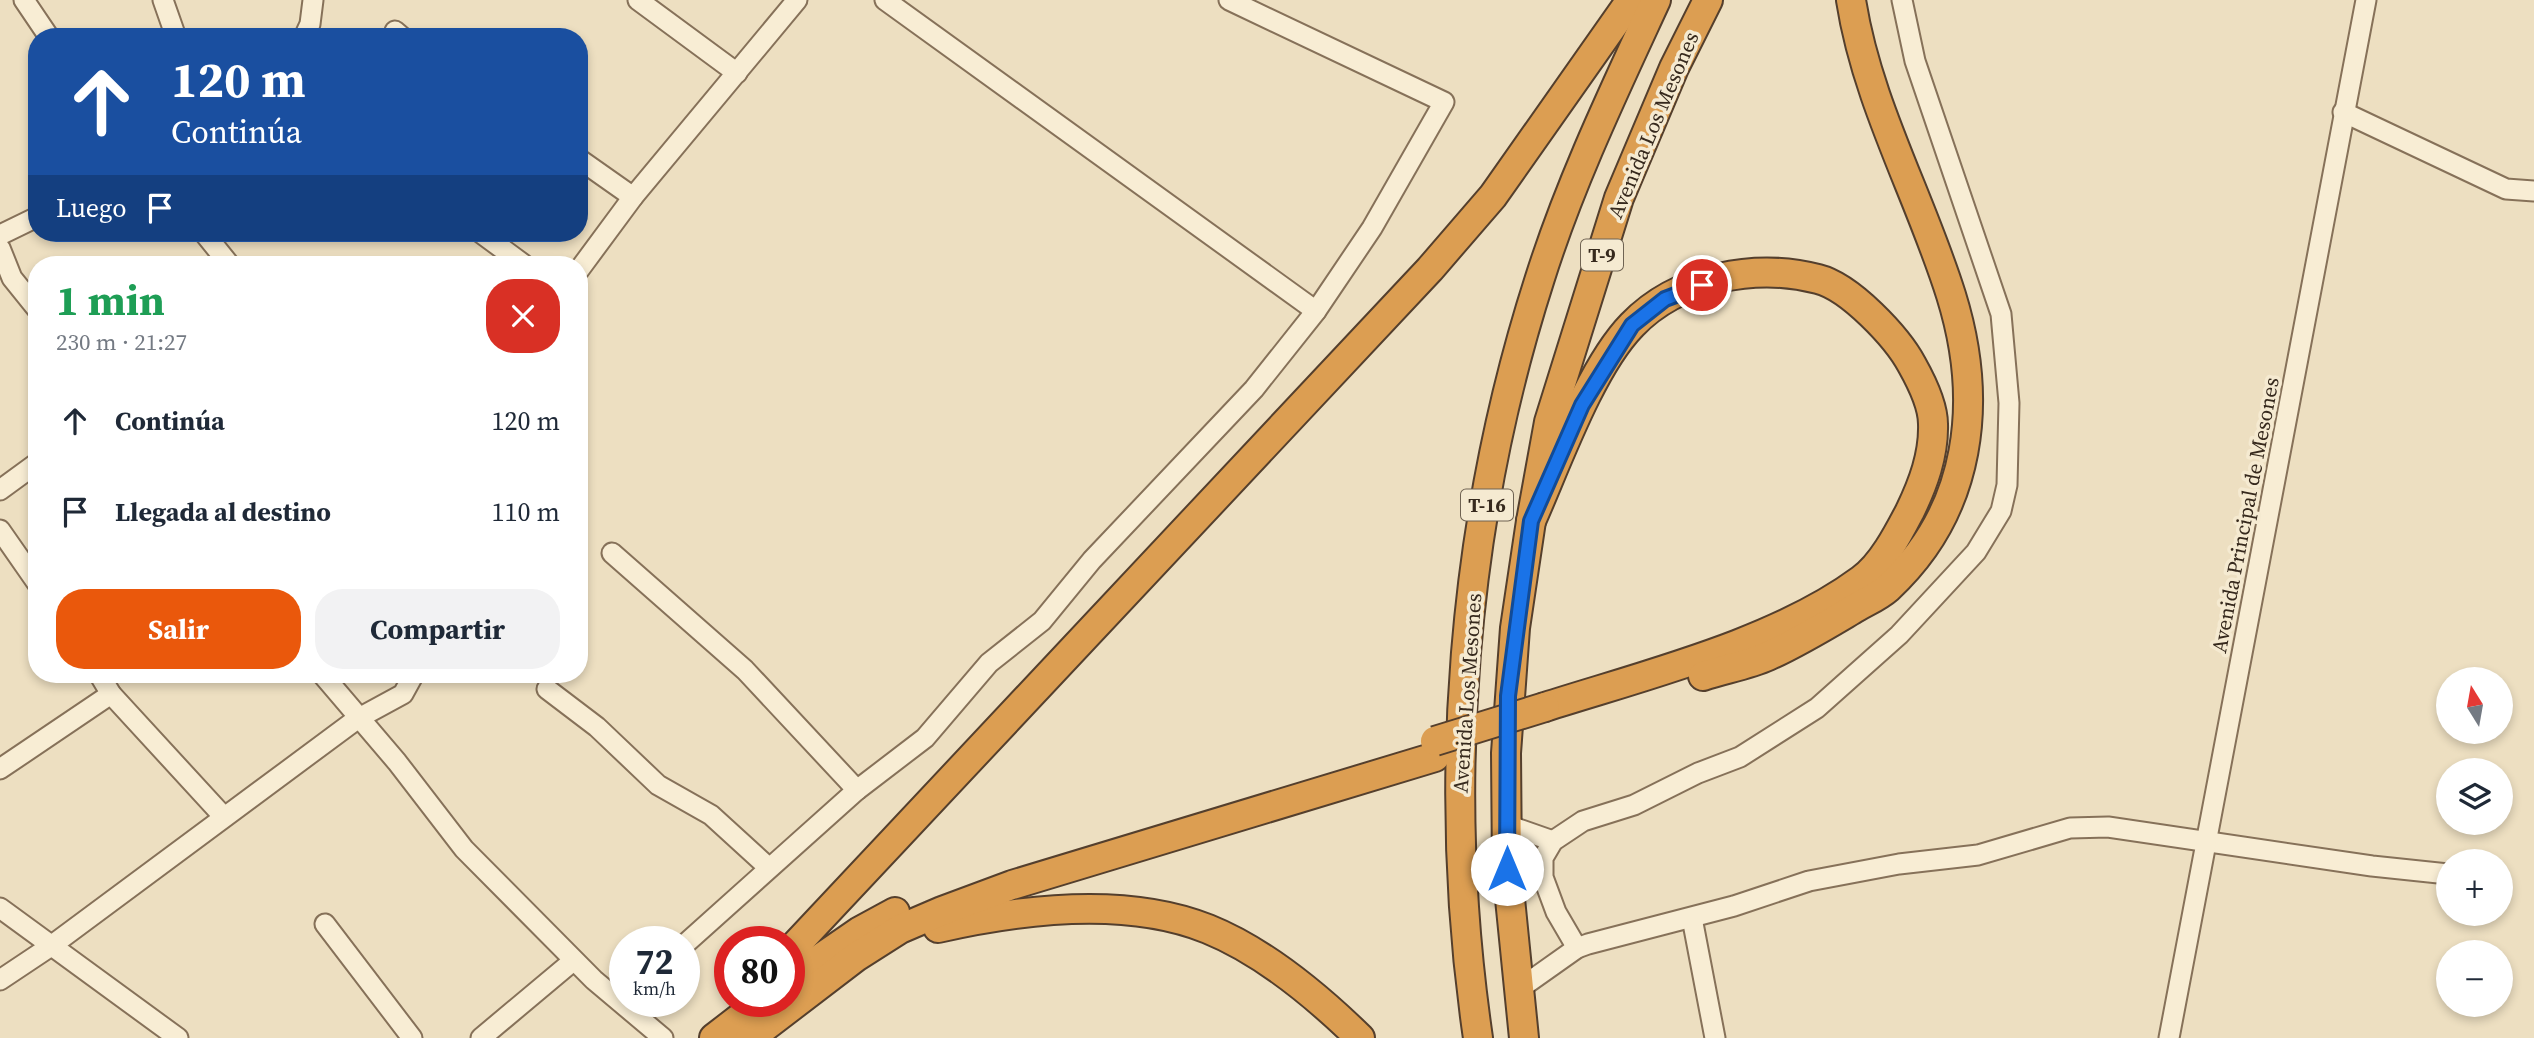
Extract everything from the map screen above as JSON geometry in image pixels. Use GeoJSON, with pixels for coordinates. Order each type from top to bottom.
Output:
{"type":"FeatureCollection","features":[{"type":"Feature","properties":{"kind":"highway"},"geometry":{"type":"LineString","coordinates":[[805,935],[1430,269],[1493,196],[1631,0]]}},
{"type":"Feature","properties":{"kind":"highway","name":"Avenida Los Mesones"},"geometry":{"type":"LineString","coordinates":[[1478,1038],[1460,866],[1460,771],[1467,626],[1502,417],[1540,278],[1565,208],[1656,0]]}},
{"type":"Feature","properties":{"kind":"highway","name":"Avenida Los Mesones"},"geometry":{"type":"LineString","coordinates":[[1524,1038],[1507,869],[1508,696],[1531,521],[1549,422],[1619,198],[1674,68],[1708,0]]}},
{"type":"Feature","properties":{"kind":"highway"},"geometry":{"type":"LineString","coordinates":[[1545,714],[1767,657],[1887,589],[1935,535],[1953,493],[1966,432],[1967,367],[1952,297],[1872,85],[1856,34],[1851,0]]}},
{"type":"Feature","properties":{"kind":"highway"},"geometry":{"type":"LineString","coordinates":[[750,1038],[856,957],[900,929],[1012,885],[1545,714],[1744,642],[1863,579],[1894,541],[1926,475],[1933,422],[1920,380],[1901,343],[1867,310],[1821,279],[1761,271],[1720,277],[1665,299],[1632,325],[1582,405],[1531,521]]}},
{"type":"Feature","properties":{"kind":"highway"},"geometry":{"type":"LineString","coordinates":[[805,969],[860,931],[912,903],[975,878],[1435,749]]}},
{"type":"Feature","properties":{"kind":"highway"},"geometry":{"type":"LineString","coordinates":[[856,957],[937,929],[1004,913],[1058,909],[1150,914],[1208,929],[1237,943],[1288,977],[1360,1038]]}},
{"type":"Feature","properties":{"kind":"highway"},"geometry":{"type":"LineString","coordinates":[[707,1038],[727,1017]]}},
{"type":"Feature","properties":{"kind":"highway"},"geometry":{"type":"LineString","coordinates":[[714,1038],[741,1017]]}},
{"type":"Feature","properties":{"kind":"street"},"geometry":{"type":"LineString","coordinates":[[24,0],[43,28]]}},
{"type":"Feature","properties":{"kind":"street"},"geometry":{"type":"LineString","coordinates":[[163,0],[173,28]]}},
{"type":"Feature","properties":{"kind":"street"},"geometry":{"type":"LineString","coordinates":[[308,28],[313,0]]}},
{"type":"Feature","properties":{"kind":"street"},"geometry":{"type":"LineString","coordinates":[[638,0],[737,73]]}},
{"type":"Feature","properties":{"kind":"street"},"geometry":{"type":"LineString","coordinates":[[588,258],[633,197],[797,0]]}},
{"type":"Feature","properties":{"kind":"street"},"geometry":{"type":"LineString","coordinates":[[885,0],[1316,311]]}},
{"type":"Feature","properties":{"kind":"street"},"geometry":{"type":"LineString","coordinates":[[700,930],[857,790],[925,738],[989,663],[1042,621],[1092,560],[1254,389],[1316,311],[1372,228],[1444,103],[1229,0]]}},
{"type":"Feature","properties":{"kind":"street"},"geometry":{"type":"LineString","coordinates":[[1577,948],[1556,912],[1543,877],[1543,858],[1553,841],[1583,821],[1634,805],[1698,773],[1740,757],[1808,714],[1850,681],[1899,635],[1976,552],[1998,518],[2007,485],[2009,403],[2001,314],[1915,61],[1902,0]]}},
{"type":"Feature","properties":{"kind":"street","name":"Avenida Principal de Mesones"},"geometry":{"type":"LineString","coordinates":[[2169,1038],[2366,0]]}},
{"type":"Feature","properties":{"kind":"street"},"geometry":{"type":"LineString","coordinates":[[2343,112],[2506,189],[2534,191]]}},
{"type":"Feature","properties":{"kind":"street"},"geometry":{"type":"LineString","coordinates":[[588,165],[633,197]]}},
{"type":"Feature","properties":{"kind":"street"},"geometry":{"type":"LineString","coordinates":[[0,235],[28,221]]}},
{"type":"Feature","properties":{"kind":"street"},"geometry":{"type":"LineString","coordinates":[[211,242],[223,256]]}},
{"type":"Feature","properties":{"kind":"street"},"geometry":{"type":"LineString","coordinates":[[493,242],[512,256]]}},
{"type":"Feature","properties":{"kind":"street"},"geometry":{"type":"LineString","coordinates":[[0,248],[12,278],[28,298]]}},
{"type":"Feature","properties":{"kind":"street"},"geometry":{"type":"LineString","coordinates":[[0,490],[28,470]]}},
{"type":"Feature","properties":{"kind":"street"},"geometry":{"type":"LineString","coordinates":[[0,530],[28,570]]}},
{"type":"Feature","properties":{"kind":"street"},"geometry":{"type":"LineString","coordinates":[[612,553],[745,670],[857,790]]}},
{"type":"Feature","properties":{"kind":"street"},"geometry":{"type":"LineString","coordinates":[[104,683],[111,694],[224,817]]}},
{"type":"Feature","properties":{"kind":"street"},"geometry":{"type":"LineString","coordinates":[[329,683],[357,719],[397,762],[464,849],[573,961],[609,988]]}},
{"type":"Feature","properties":{"kind":"street"},"geometry":{"type":"LineString","coordinates":[[0,980],[51,946],[357,719],[403,694],[409,683]]}},
{"type":"Feature","properties":{"kind":"street"},"geometry":{"type":"LineString","coordinates":[[547,689],[597,727],[658,785],[711,815],[768,867]]}},
{"type":"Feature","properties":{"kind":"street"},"geometry":{"type":"LineString","coordinates":[[0,769],[111,694]]}},
{"type":"Feature","properties":{"kind":"street"},"geometry":{"type":"LineString","coordinates":[[1507,825],[1553,841]]}},
{"type":"Feature","properties":{"kind":"street"},"geometry":{"type":"LineString","coordinates":[[1519,989],[1577,948],[1692,918],[1809,881],[1899,864],[1978,855],[2070,828],[2108,827],[2372,866],[2436,872]]}},
{"type":"Feature","properties":{"kind":"street"},"geometry":{"type":"LineString","coordinates":[[0,908],[178,1038]]}},
{"type":"Feature","properties":{"kind":"street"},"geometry":{"type":"LineString","coordinates":[[1692,918],[1715,1038]]}},
{"type":"Feature","properties":{"kind":"street"},"geometry":{"type":"LineString","coordinates":[[325,925],[412,1038]]}},
{"type":"Feature","properties":{"kind":"street"},"geometry":{"type":"LineString","coordinates":[[481,1038],[573,961]]}},
{"type":"Feature","properties":{"kind":"street"},"geometry":{"type":"LineString","coordinates":[[643,1017],[663,1038]]}},
{"type":"Feature","properties":{"kind":"route"},"geometry":{"type":"LineString","coordinates":[[1507,869],[1508,696],[1531,521],[1582,405],[1632,325],[1665,299],[1702,285]]}}]}
